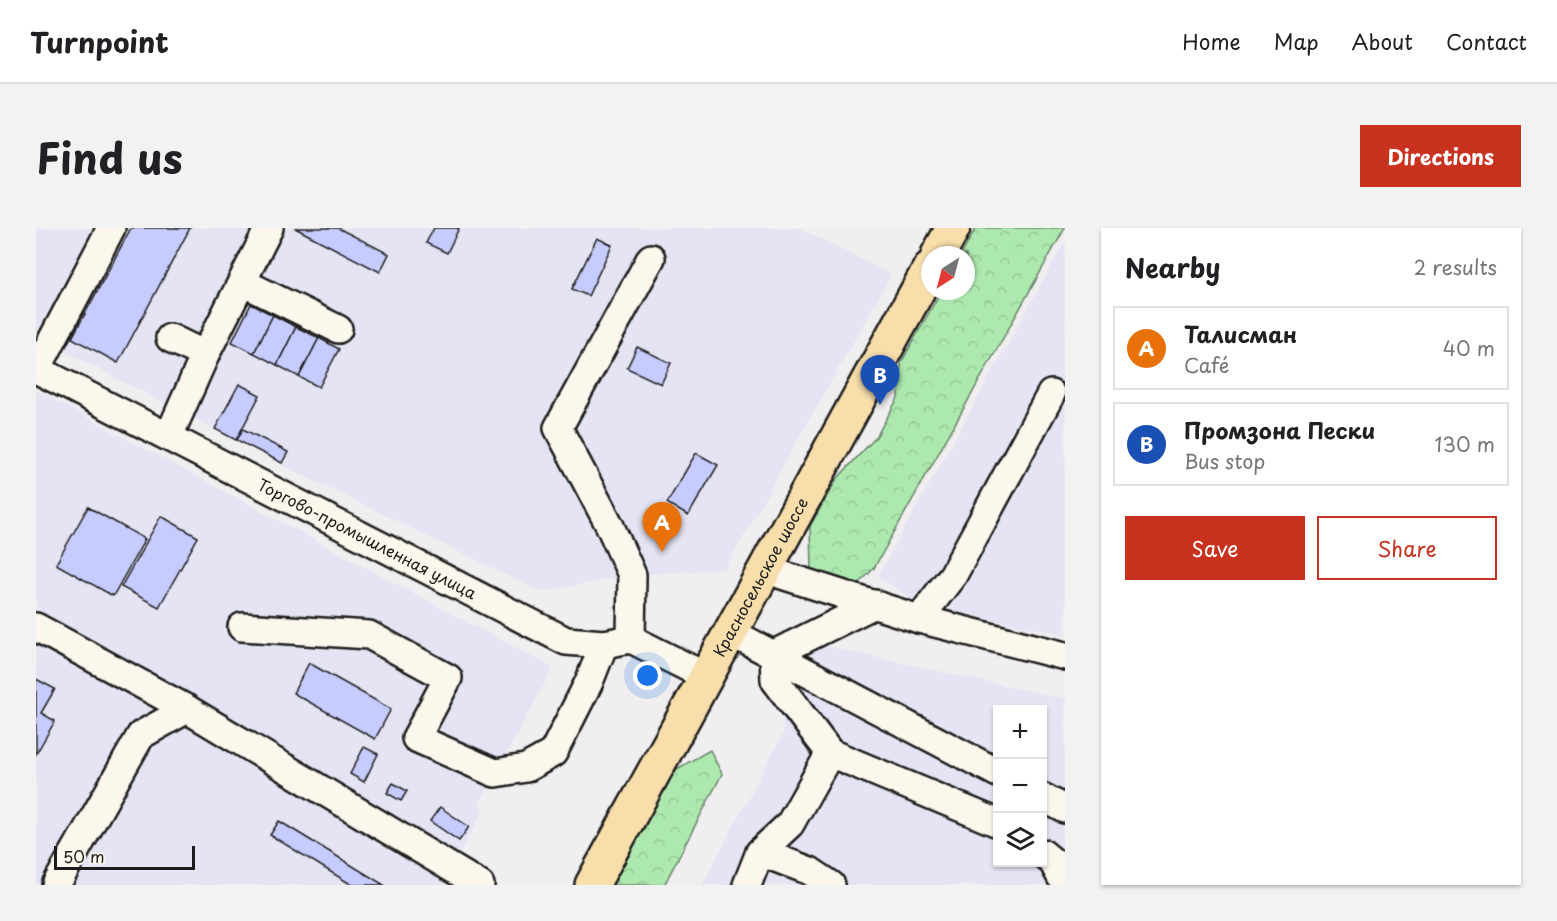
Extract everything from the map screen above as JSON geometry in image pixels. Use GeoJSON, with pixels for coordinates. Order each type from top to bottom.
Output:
{"type":"FeatureCollection","features":[{"type":"Feature","properties":{"kind":"main road"},"geometry":{"type":"LineString","coordinates":[[943,246],[953,228]]}},
{"type":"Feature","properties":{"kind":"main road","name":"Красносельское шоссе"},"geometry":{"type":"LineString","coordinates":[[592,885],[921,284]]}},
{"type":"Feature","properties":{"kind":"street"},"geometry":{"type":"LineString","coordinates":[[37,369],[111,228]]}},
{"type":"Feature","properties":{"kind":"street"},"geometry":{"type":"LineString","coordinates":[[169,436],[205,355],[269,228]]}},
{"type":"Feature","properties":{"kind":"street"},"geometry":{"type":"LineString","coordinates":[[651,258],[558,428],[609,524],[632,575],[631,639],[705,676]]}},
{"type":"Feature","properties":{"kind":"street"},"geometry":{"type":"LineString","coordinates":[[242,282],[338,330]]}},
{"type":"Feature","properties":{"kind":"street"},"geometry":{"type":"LineString","coordinates":[[170,338],[205,355]]}},
{"type":"Feature","properties":{"kind":"street","name":"Торгово-промышленная улица"},"geometry":{"type":"LineString","coordinates":[[37,369],[566,640],[604,644],[631,639]]}},
{"type":"Feature","properties":{"kind":"street"},"geometry":{"type":"LineString","coordinates":[[919,619],[953,575],[1051,394]]}},
{"type":"Feature","properties":{"kind":"street"},"geometry":{"type":"LineString","coordinates":[[766,566],[782,575],[919,619],[1065,656]]}},
{"type":"Feature","properties":{"kind":"street"},"geometry":{"type":"LineString","coordinates":[[774,654],[875,604]]}},
{"type":"Feature","properties":{"kind":"street"},"geometry":{"type":"LineString","coordinates":[[36,627],[187,709],[480,885]]}},
{"type":"Feature","properties":{"kind":"street"},"geometry":{"type":"LineString","coordinates":[[242,627],[369,635],[448,678],[416,738],[495,774],[526,768],[553,753],[589,682],[604,644]]}},
{"type":"Feature","properties":{"kind":"street"},"geometry":{"type":"LineString","coordinates":[[730,632],[993,770]]}},
{"type":"Feature","properties":{"kind":"street"},"geometry":{"type":"LineString","coordinates":[[774,654],[776,680],[830,753],[993,821]]}},
{"type":"Feature","properties":{"kind":"street"},"geometry":{"type":"LineString","coordinates":[[56,885],[141,735],[187,709]]}},
{"type":"Feature","properties":{"kind":"street"},"geometry":{"type":"LineString","coordinates":[[747,885],[760,852],[790,824],[830,753]]}},
{"type":"Feature","properties":{"kind":"street"},"geometry":{"type":"LineString","coordinates":[[1047,800],[1065,809]]}},
{"type":"Feature","properties":{"kind":"street"},"geometry":{"type":"LineString","coordinates":[[760,852],[810,870],[831,885]]}},
{"type":"Feature","properties":{"kind":"street"},"geometry":{"type":"LineString","coordinates":[[1047,858],[1053,862],[1065,884]]}},
{"type":"Feature","properties":{"kind":"shaded area"},"geometry":{"type":"Polygon","coordinates":[[[36,228],[800,228],[891,275],[725,569],[632,575],[541,592],[282,465],[36,336],[36,228]]]}},
{"type":"Feature","properties":{"kind":"shaded area"},"geometry":{"type":"Polygon","coordinates":[[[1065,242],[1065,635],[919,604],[878,576],[1065,242]]]}},
{"type":"Feature","properties":{"kind":"shaded area"},"geometry":{"type":"Polygon","coordinates":[[[36,390],[553,668],[480,803],[483,812],[441,885],[36,885],[36,390]]]}},
{"type":"Feature","properties":{"kind":"shaded area"},"geometry":{"type":"Polygon","coordinates":[[[821,645],[1065,699],[1065,885],[702,885],[784,732],[777,684],[821,645]]]}},
{"type":"Feature","properties":{"kind":"green space"},"geometry":{"type":"Polygon","coordinates":[[[976,228],[1065,228],[874,568],[856,587],[831,580],[811,569],[810,526],[837,479],[876,437],[898,398],[901,363],[936,300],[975,300],[975,246],[966,246],[976,228]]]}},
{"type":"Feature","properties":{"kind":"green space"},"geometry":{"type":"Polygon","coordinates":[[[710,750],[722,774],[664,885],[610,885],[675,770],[710,750]]]}},
{"type":"Feature","properties":{"kind":"building"},"geometry":{"type":"Polygon","coordinates":[[[131,228],[190,228],[118,363],[72,338],[131,228]]]}},
{"type":"Feature","properties":{"kind":"building"},"geometry":{"type":"Polygon","coordinates":[[[295,228],[338,228],[389,254],[380,272],[295,228]]]}},
{"type":"Feature","properties":{"kind":"building"},"geometry":{"type":"Polygon","coordinates":[[[434,228],[459,228],[447,253],[426,243],[434,228]]]}},
{"type":"Feature","properties":{"kind":"building"},"geometry":{"type":"Polygon","coordinates":[[[597,238],[612,245],[588,296],[572,289],[597,238]]]}},
{"type":"Feature","properties":{"kind":"building"},"geometry":{"type":"Polygon","coordinates":[[[251,304],[273,315],[254,353],[232,342],[251,304]]]}},
{"type":"Feature","properties":{"kind":"building"},"geometry":{"type":"Polygon","coordinates":[[[273,315],[296,327],[277,365],[254,353],[273,315]]]}},
{"type":"Feature","properties":{"kind":"building"},"geometry":{"type":"Polygon","coordinates":[[[296,327],[319,338],[299,377],[277,365],[296,327]]]}},
{"type":"Feature","properties":{"kind":"building"},"geometry":{"type":"Polygon","coordinates":[[[319,338],[339,349],[319,387],[299,377],[319,338]]]}},
{"type":"Feature","properties":{"kind":"building"},"geometry":{"type":"Polygon","coordinates":[[[637,347],[671,363],[661,384],[627,368],[637,347]]]}},
{"type":"Feature","properties":{"kind":"building"},"geometry":{"type":"Polygon","coordinates":[[[239,384],[260,395],[236,440],[215,429],[239,384]]]}},
{"type":"Feature","properties":{"kind":"building"},"geometry":{"type":"Polygon","coordinates":[[[243,429],[288,452],[282,463],[237,440],[243,429]]]}},
{"type":"Feature","properties":{"kind":"building"},"geometry":{"type":"Polygon","coordinates":[[[696,453],[718,465],[688,516],[667,503],[696,453]]]}},
{"type":"Feature","properties":{"kind":"building"},"geometry":{"type":"Polygon","coordinates":[[[88,507],[145,539],[113,596],[56,564],[88,507]]]}},
{"type":"Feature","properties":{"kind":"building"},"geometry":{"type":"Polygon","coordinates":[[[161,516],[198,537],[159,607],[121,587],[161,516]]]}},
{"type":"Feature","properties":{"kind":"building"},"geometry":{"type":"Polygon","coordinates":[[[309,663],[391,709],[375,739],[293,693],[309,663]]]}},
{"type":"Feature","properties":{"kind":"building"},"geometry":{"type":"Polygon","coordinates":[[[36,679],[55,689],[41,713],[55,721],[36,754],[36,679]]]}},
{"type":"Feature","properties":{"kind":"building"},"geometry":{"type":"Polygon","coordinates":[[[364,747],[378,754],[364,782],[350,774],[364,747]]]}},
{"type":"Feature","properties":{"kind":"building"},"geometry":{"type":"Polygon","coordinates":[[[393,783],[407,791],[401,801],[387,793],[393,783]]]}},
{"type":"Feature","properties":{"kind":"building"},"geometry":{"type":"Polygon","coordinates":[[[440,807],[469,827],[459,841],[430,821],[440,807]]]}},
{"type":"Feature","properties":{"kind":"building"},"geometry":{"type":"Polygon","coordinates":[[[279,821],[384,885],[352,885],[270,835],[279,821]]]}},
{"type":"Feature","properties":{"kind":"place","name":"Промзона Пески"},"geometry":{"type":"Point","coordinates":[880,405]}},
{"type":"Feature","properties":{"kind":"place","name":"Талисман"},"geometry":{"type":"Point","coordinates":[662,552]}}]}
